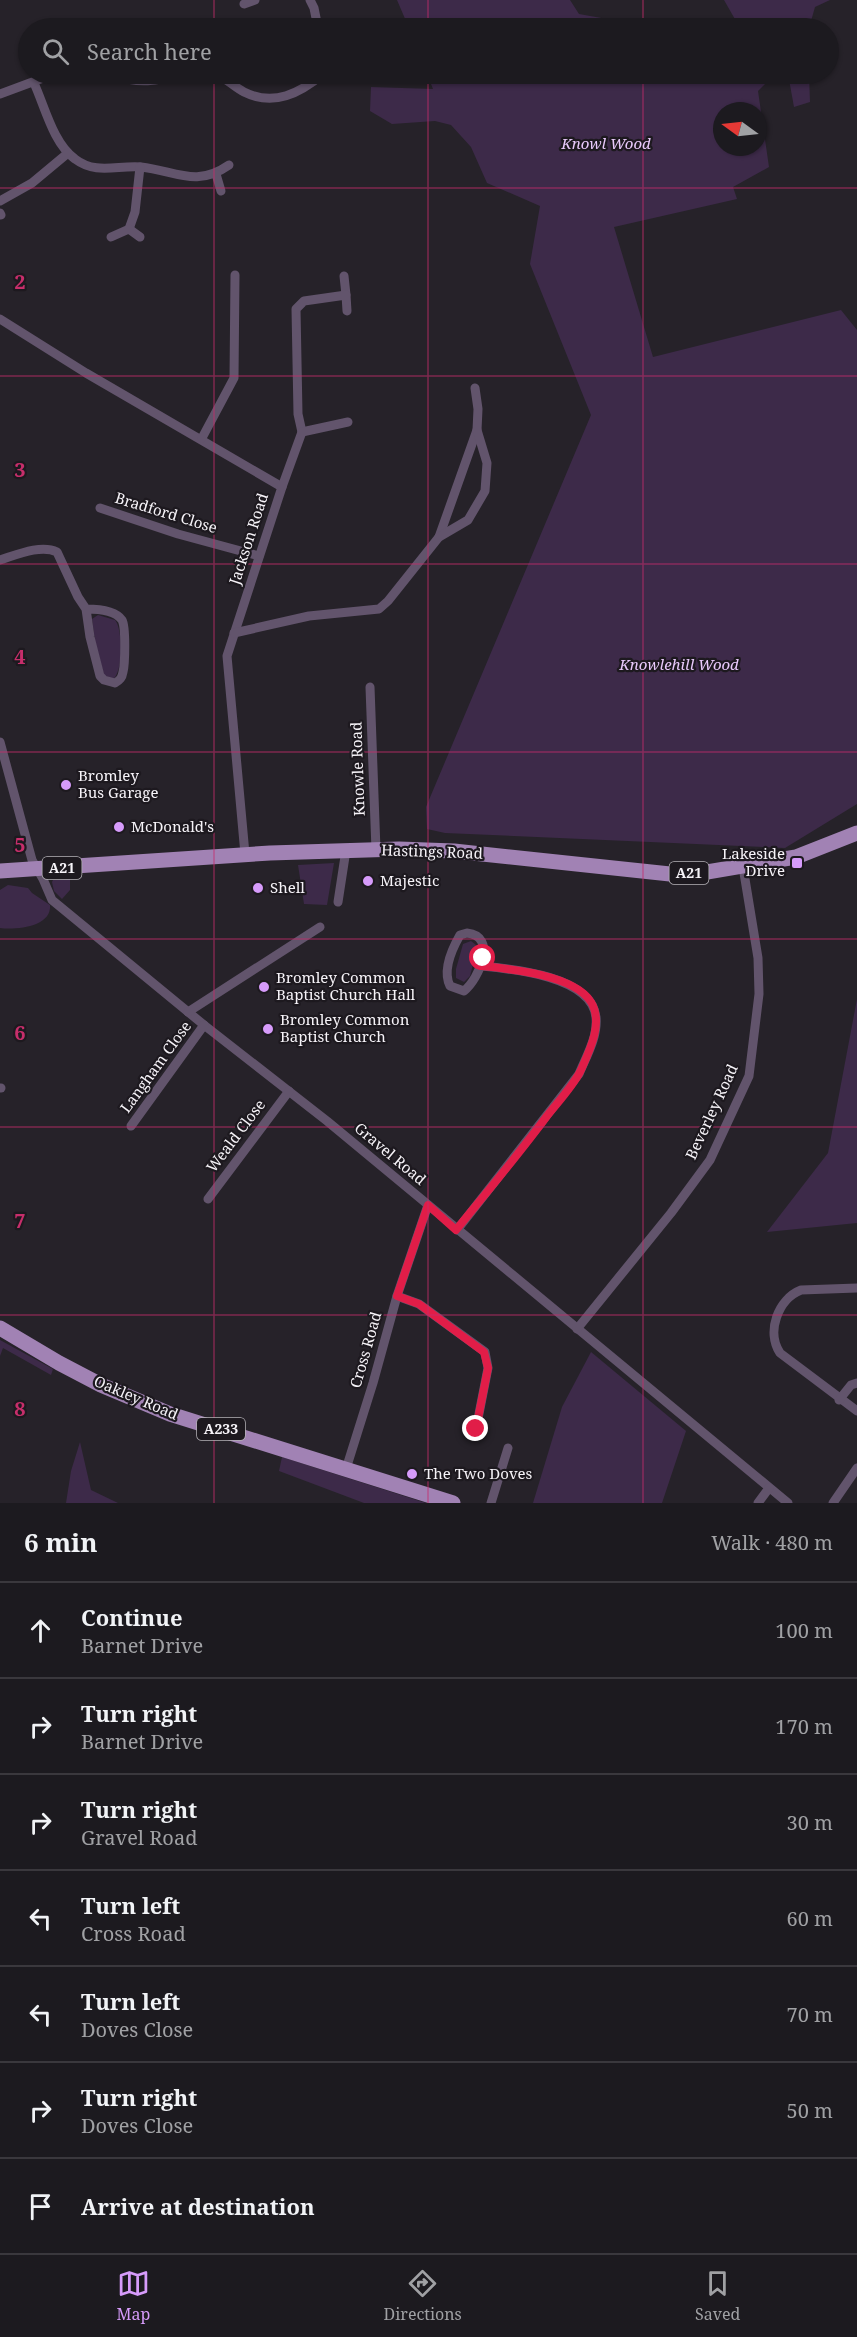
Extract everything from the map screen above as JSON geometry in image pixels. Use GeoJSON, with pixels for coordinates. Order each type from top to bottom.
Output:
{"type":"FeatureCollection","features":[{"type":"Feature","properties":{"kind":"main road","name":"Hastings Road"},"geometry":{"type":"LineString","coordinates":[[0,871],[40,874],[245,854],[376,850],[454,851],[670,874],[707,872],[796,857],[857,833]]}},
{"type":"Feature","properties":{"kind":"main road","name":"Oakley Road"},"geometry":{"type":"LineString","coordinates":[[0,1328],[70,1369],[170,1414],[453,1503]]}},
{"type":"Feature","properties":{"kind":"street"},"geometry":{"type":"LineString","coordinates":[[244,4],[255,0]]}},
{"type":"Feature","properties":{"kind":"street"},"geometry":{"type":"LineString","coordinates":[[310,0],[316,18]]}},
{"type":"Feature","properties":{"kind":"street"},"geometry":{"type":"LineString","coordinates":[[0,94],[31,84]]}},
{"type":"Feature","properties":{"kind":"street"},"geometry":{"type":"LineString","coordinates":[[34,84],[58,139],[75,160],[92,168],[108,170],[140,167],[184,177],[203,177],[216,174],[229,165]]}},
{"type":"Feature","properties":{"kind":"street"},"geometry":{"type":"LineString","coordinates":[[232,84],[247,93],[264,99],[292,94],[308,84]]}},
{"type":"Feature","properties":{"kind":"street"},"geometry":{"type":"LineString","coordinates":[[0,201],[32,183],[68,153]]}},
{"type":"Feature","properties":{"kind":"street"},"geometry":{"type":"LineString","coordinates":[[111,237],[129,229],[135,212],[140,167]]}},
{"type":"Feature","properties":{"kind":"street"},"geometry":{"type":"LineString","coordinates":[[216,174],[221,191]]}},
{"type":"Feature","properties":{"kind":"street"},"geometry":{"type":"LineString","coordinates":[[129,229],[140,237]]}},
{"type":"Feature","properties":{"kind":"street"},"geometry":{"type":"LineString","coordinates":[[202,438],[234,378],[235,274]]}},
{"type":"Feature","properties":{"kind":"street"},"geometry":{"type":"LineString","coordinates":[[344,276],[347,311]]}},
{"type":"Feature","properties":{"kind":"street"},"geometry":{"type":"LineString","coordinates":[[282,487],[302,432],[298,414],[296,309],[304,301],[346,295]]}},
{"type":"Feature","properties":{"kind":"street","name":"Jackson Road"},"geometry":{"type":"LineString","coordinates":[[0,320],[282,487],[227,656],[245,854]]}},
{"type":"Feature","properties":{"kind":"street"},"geometry":{"type":"LineString","coordinates":[[234,633],[309,616],[379,609],[388,601],[439,537],[477,430],[478,409],[475,388]]}},
{"type":"Feature","properties":{"kind":"street"},"geometry":{"type":"LineString","coordinates":[[302,432],[348,422]]}},
{"type":"Feature","properties":{"kind":"street"},"geometry":{"type":"LineString","coordinates":[[439,537],[468,520],[485,491],[487,463],[477,430]]}},
{"type":"Feature","properties":{"kind":"street","name":"Bradford Close"},"geometry":{"type":"LineString","coordinates":[[100,508],[178,534],[259,556]]}},
{"type":"Feature","properties":{"kind":"street"},"geometry":{"type":"LineString","coordinates":[[0,560],[40,549],[52,549],[57,552],[86,609],[90,637],[100,676],[104,680],[115,683],[119,681],[124,670],[122,620],[116,615],[86,609]]}},
{"type":"Feature","properties":{"kind":"street","name":"Knowle Road"},"geometry":{"type":"LineString","coordinates":[[370,687],[376,850]]}},
{"type":"Feature","properties":{"kind":"street","name":"Gravel Road"},"geometry":{"type":"LineString","coordinates":[[0,742],[40,874],[52,900],[428,1205],[788,1503]]}},
{"type":"Feature","properties":{"kind":"street"},"geometry":{"type":"LineString","coordinates":[[338,902],[346,850]]}},
{"type":"Feature","properties":{"kind":"street","name":"Beverley Road"},"geometry":{"type":"LineString","coordinates":[[577,1329],[671,1213],[710,1160],[749,1076],[759,994],[758,958],[743,867]]}},
{"type":"Feature","properties":{"kind":"street"},"geometry":{"type":"LineString","coordinates":[[188,1012],[320,927]]}},
{"type":"Feature","properties":{"kind":"street"},"geometry":{"type":"LineString","coordinates":[[473,934],[482,942],[481,966],[477,977],[464,991],[450,986],[447,972],[454,946],[460,935],[473,934]]}},
{"type":"Feature","properties":{"kind":"street"},"geometry":{"type":"LineString","coordinates":[[456,1230],[579,1074],[596,1028],[596,1018],[591,1003],[577,990],[550,978],[522,970],[481,966]]}},
{"type":"Feature","properties":{"kind":"street","name":"Langham Close"},"geometry":{"type":"LineString","coordinates":[[132,1126],[204,1025]]}},
{"type":"Feature","properties":{"kind":"street","name":"Weald Close"},"geometry":{"type":"LineString","coordinates":[[208,1199],[288,1091]]}},
{"type":"Feature","properties":{"kind":"street","name":"Cross Road"},"geometry":{"type":"LineString","coordinates":[[346,1469],[397,1296],[428,1205]]}},
{"type":"Feature","properties":{"kind":"street"},"geometry":{"type":"LineString","coordinates":[[857,1288],[801,1290],[795,1293],[784,1302],[776,1320],[775,1340],[780,1353],[839,1400],[857,1411]]}},
{"type":"Feature","properties":{"kind":"street"},"geometry":{"type":"LineString","coordinates":[[397,1296],[419,1304],[484,1352],[488,1368],[476,1429]]}},
{"type":"Feature","properties":{"kind":"street"},"geometry":{"type":"LineString","coordinates":[[839,1400],[851,1385],[857,1383]]}},
{"type":"Feature","properties":{"kind":"street"},"geometry":{"type":"LineString","coordinates":[[490,1503],[508,1448]]}},
{"type":"Feature","properties":{"kind":"street"},"geometry":{"type":"LineString","coordinates":[[833,1503],[857,1468]]}},
{"type":"Feature","properties":{"kind":"street"},"geometry":{"type":"LineString","coordinates":[[758,1503],[769,1488]]}},
{"type":"Feature","properties":{"kind":"green space"},"geometry":{"type":"Polygon","coordinates":[[[397,0],[570,0],[579,14],[601,18],[405,18],[397,0]]]}},
{"type":"Feature","properties":{"kind":"green space"},"geometry":{"type":"Polygon","coordinates":[[[724,0],[830,0],[815,7],[812,18],[734,18],[724,0]]]}},
{"type":"Feature","properties":{"kind":"green space","name":"Knowlehill Wood"},"geometry":{"type":"Polygon","coordinates":[[[431,84],[765,84],[758,91],[760,102],[713,102],[713,156],[767,156],[767,153],[769,167],[733,187],[737,199],[614,227],[653,357],[841,310],[857,330],[857,804],[785,848],[445,833],[427,829],[426,807],[591,415],[530,264],[540,206],[487,183],[471,147],[451,125],[435,121],[392,124],[370,111],[371,87],[433,89],[431,84]]]}},
{"type":"Feature","properties":{"kind":"green space"},"geometry":{"type":"Polygon","coordinates":[[[790,84],[809,84],[810,102],[794,107],[790,84]]]}},
{"type":"Feature","properties":{"kind":"green space"},"geometry":{"type":"Polygon","coordinates":[[[98,615],[115,620],[118,625],[121,651],[119,669],[113,679],[104,675],[95,641],[92,619],[98,615]]]}},
{"type":"Feature","properties":{"kind":"green space"},"geometry":{"type":"Polygon","coordinates":[[[334,863],[327,905],[304,904],[298,865],[334,863]]]}},
{"type":"Feature","properties":{"kind":"green space"},"geometry":{"type":"Polygon","coordinates":[[[70,879],[70,890],[62,899],[54,891],[52,882],[53,880],[70,879]]]}},
{"type":"Feature","properties":{"kind":"green space"},"geometry":{"type":"Polygon","coordinates":[[[8,885],[28,888],[50,905],[45,918],[32,926],[0,928],[0,890],[8,885]]]}},
{"type":"Feature","properties":{"kind":"green space"},"geometry":{"type":"Polygon","coordinates":[[[471,941],[477,949],[470,976],[464,982],[456,978],[456,969],[463,944],[471,941]]]}},
{"type":"Feature","properties":{"kind":"green space"},"geometry":{"type":"Polygon","coordinates":[[[857,999],[857,1223],[767,1232],[828,1153],[857,999]]]}},
{"type":"Feature","properties":{"kind":"green space"},"geometry":{"type":"Polygon","coordinates":[[[0,1340],[53,1369],[51,1375],[3,1348],[0,1356],[0,1340]]]}},
{"type":"Feature","properties":{"kind":"green space"},"geometry":{"type":"Polygon","coordinates":[[[591,1352],[686,1431],[662,1503],[533,1503],[562,1407],[591,1352]]]}},
{"type":"Feature","properties":{"kind":"green space"},"geometry":{"type":"Polygon","coordinates":[[[80,1442],[91,1490],[118,1503],[66,1503],[71,1471],[80,1442]]]}},
{"type":"Feature","properties":{"kind":"green space"},"geometry":{"type":"Polygon","coordinates":[[[282,1457],[426,1503],[364,1503],[279,1471],[282,1457]]]}},
{"type":"Feature","properties":{"kind":"place","name":"Bromley Bus Garage"},"geometry":{"type":"Point","coordinates":[66,785]}},
{"type":"Feature","properties":{"kind":"place","name":"McDonald's"},"geometry":{"type":"Point","coordinates":[119,827]}},
{"type":"Feature","properties":{"kind":"place","name":"Lakeside Drive"},"geometry":{"type":"Point","coordinates":[797,863]}},
{"type":"Feature","properties":{"kind":"place","name":"Majestic"},"geometry":{"type":"Point","coordinates":[368,881]}},
{"type":"Feature","properties":{"kind":"place","name":"Shell"},"geometry":{"type":"Point","coordinates":[258,888]}},
{"type":"Feature","properties":{"kind":"place","name":"Bromley Common Baptist Church Hall"},"geometry":{"type":"Point","coordinates":[264,987]}},
{"type":"Feature","properties":{"kind":"place","name":"Bromley Common Baptist Church"},"geometry":{"type":"Point","coordinates":[268,1029]}},
{"type":"Feature","properties":{"kind":"place","name":"The Two Doves"},"geometry":{"type":"Point","coordinates":[412,1474]}},
{"type":"Feature","properties":{"kind":"route"},"geometry":{"type":"LineString","coordinates":[[476,1429],[488,1368],[488,1359],[484,1352],[419,1304],[397,1296],[428,1205],[456,1230],[579,1074],[596,1028],[596,1018],[591,1003],[577,990],[550,978],[522,970],[481,966],[483,958]]}},
{"type":"Feature","properties":{"kind":"park label","name":"Knowl Wood"},"geometry":{"type":"Point","coordinates":[606,144]}}]}
